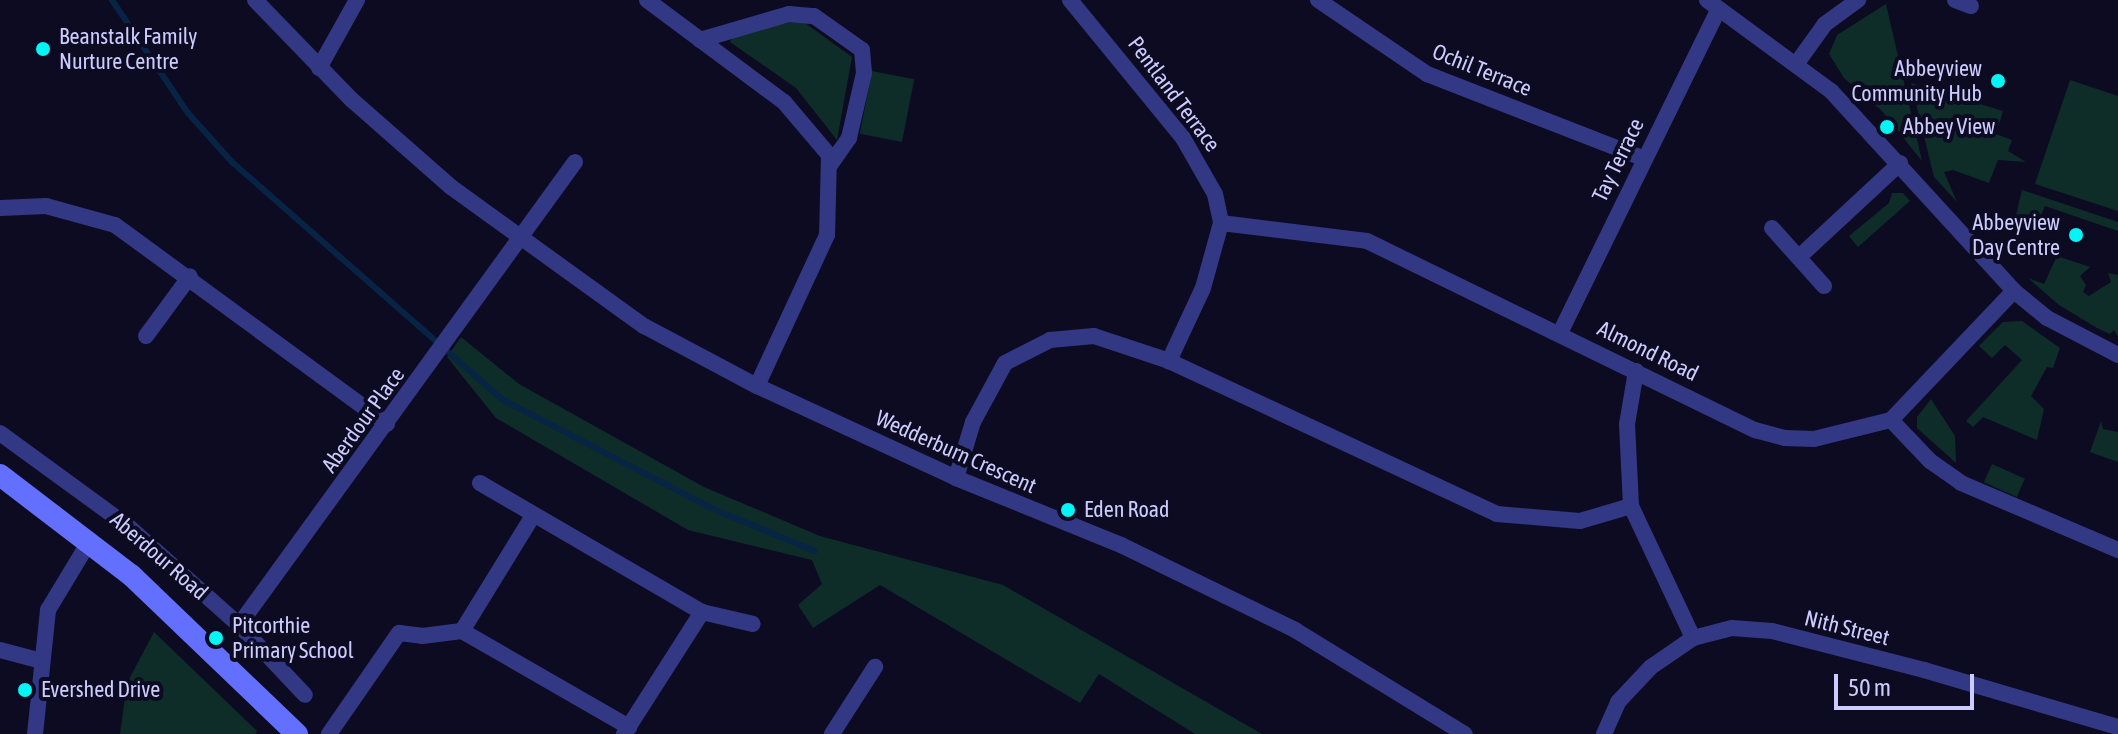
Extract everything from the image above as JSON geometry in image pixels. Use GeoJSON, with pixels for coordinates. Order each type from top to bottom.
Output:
{"type":"FeatureCollection","features":[{"type":"Feature","properties":{"kind":"main road","name":"Aberdour Road"},"geometry":{"type":"LineString","coordinates":[[0,475],[89,542],[178,616],[297,734]]}},
{"type":"Feature","properties":{"kind":"street","name":"Wedderburn Crescent"},"geometry":{"type":"LineString","coordinates":[[255,0],[319,68],[451,187],[644,326],[757,386],[956,478],[1121,545],[1295,630],[1432,709],[1465,734]]}},
{"type":"Feature","properties":{"kind":"street"},"geometry":{"type":"LineString","coordinates":[[319,68],[357,0]]}},
{"type":"Feature","properties":{"kind":"street"},"geometry":{"type":"LineString","coordinates":[[647,0],[784,102],[829,155],[827,235],[757,386]]}},
{"type":"Feature","properties":{"kind":"street","name":"Pentland Terrace"},"geometry":{"type":"LineString","coordinates":[[1070,0],[1201,163],[1221,223]]}},
{"type":"Feature","properties":{"kind":"street","name":"Ochil Terrace"},"geometry":{"type":"LineString","coordinates":[[1318,0],[1427,74],[1642,158]]}},
{"type":"Feature","properties":{"kind":"street"},"geometry":{"type":"LineString","coordinates":[[1797,63],[1825,24],[1858,0]]}},
{"type":"Feature","properties":{"kind":"street"},"geometry":{"type":"LineString","coordinates":[[1713,4],[1797,63],[1900,163],[2014,291],[2060,326],[2118,355]]}},
{"type":"Feature","properties":{"kind":"street","name":"Tay Terrace"},"geometry":{"type":"LineString","coordinates":[[1560,333],[1713,4]]}},
{"type":"Feature","properties":{"kind":"street"},"geometry":{"type":"LineString","coordinates":[[700,40],[789,14],[814,16],[862,50],[864,73],[849,138],[829,167]]}},
{"type":"Feature","properties":{"kind":"street"},"geometry":{"type":"LineString","coordinates":[[522,241],[575,162]]}},
{"type":"Feature","properties":{"kind":"street"},"geometry":{"type":"LineString","coordinates":[[1799,257],[1900,163]]}},
{"type":"Feature","properties":{"kind":"street"},"geometry":{"type":"LineString","coordinates":[[0,208],[46,206],[115,225],[190,276],[387,424]]}},
{"type":"Feature","properties":{"kind":"street"},"geometry":{"type":"LineString","coordinates":[[1169,361],[1203,288],[1221,223]]}},
{"type":"Feature","properties":{"kind":"street","name":"Almond Road"},"geometry":{"type":"LineString","coordinates":[[1221,223],[1367,241],[1755,430],[1785,438],[1827,437],[1891,420]]}},
{"type":"Feature","properties":{"kind":"street"},"geometry":{"type":"LineString","coordinates":[[1772,228],[1824,286]]}},
{"type":"Feature","properties":{"kind":"street","name":"Aberdour Place"},"geometry":{"type":"LineString","coordinates":[[239,625],[522,241]]}},
{"type":"Feature","properties":{"kind":"street"},"geometry":{"type":"LineString","coordinates":[[146,336],[190,276]]}},
{"type":"Feature","properties":{"kind":"street"},"geometry":{"type":"LineString","coordinates":[[2014,291],[1891,420],[1930,461],[1961,483],[2118,550]]}},
{"type":"Feature","properties":{"kind":"street"},"geometry":{"type":"LineString","coordinates":[[956,478],[973,422],[1005,363],[1050,340],[1094,336],[1169,361],[1497,514],[1580,521],[1631,506]]}},
{"type":"Feature","properties":{"kind":"street"},"geometry":{"type":"LineString","coordinates":[[1636,371],[1627,424],[1631,506],[1693,638]]}},
{"type":"Feature","properties":{"kind":"street","name":"Aberdour Road"},"geometry":{"type":"LineString","coordinates":[[0,433],[129,527],[239,625],[305,695]]}},
{"type":"Feature","properties":{"kind":"street"},"geometry":{"type":"LineString","coordinates":[[480,483],[532,517],[702,612],[753,624]]}},
{"type":"Feature","properties":{"kind":"street"},"geometry":{"type":"LineString","coordinates":[[462,631],[532,517]]}},
{"type":"Feature","properties":{"kind":"street"},"geometry":{"type":"LineString","coordinates":[[35,734],[48,610],[89,542]]}},
{"type":"Feature","properties":{"kind":"street"},"geometry":{"type":"LineString","coordinates":[[329,734],[399,633],[422,636],[462,631],[626,731],[702,612]]}},
{"type":"Feature","properties":{"kind":"street","name":"Nith Street"},"geometry":{"type":"LineString","coordinates":[[1604,734],[1634,682],[1693,638],[1732,628],[1772,631],[2118,727]]}},
{"type":"Feature","properties":{"kind":"street"},"geometry":{"type":"LineString","coordinates":[[0,650],[42,661]]}},
{"type":"Feature","properties":{"kind":"street"},"geometry":{"type":"LineString","coordinates":[[832,734],[875,667]]}},
{"type":"Feature","properties":{"kind":"green space"},"geometry":{"type":"Polygon","coordinates":[[[1886,4],[1922,161],[1882,111],[1844,78],[1829,54],[1837,35],[1886,4]]]}},
{"type":"Feature","properties":{"kind":"green space"},"geometry":{"type":"Polygon","coordinates":[[[801,20],[852,57],[837,140],[796,88],[730,42],[734,34],[801,20]]]}},
{"type":"Feature","properties":{"kind":"green space"},"geometry":{"type":"Polygon","coordinates":[[[872,71],[914,79],[902,142],[860,134],[872,71]]]}},
{"type":"Feature","properties":{"kind":"green space"},"geometry":{"type":"Polygon","coordinates":[[[2070,80],[2118,96],[2118,211],[2035,184],[2070,80]]]}},
{"type":"Feature","properties":{"kind":"green space"},"geometry":{"type":"Polygon","coordinates":[[[1911,83],[2003,111],[1996,134],[2012,140],[2008,151],[2026,162],[1998,160],[1989,183],[1953,170],[1944,172],[1957,202],[1934,177],[1911,83]]]}},
{"type":"Feature","properties":{"kind":"green space"},"geometry":{"type":"Polygon","coordinates":[[[2022,190],[2118,222],[2118,231],[2045,206],[2037,225],[2015,219],[2022,190]]]}},
{"type":"Feature","properties":{"kind":"green space"},"geometry":{"type":"Polygon","coordinates":[[[1892,193],[1903,193],[1910,201],[1858,247],[1849,236],[1889,203],[1892,193]]]}},
{"type":"Feature","properties":{"kind":"green space"},"geometry":{"type":"Polygon","coordinates":[[[2057,256],[2090,267],[2080,276],[2086,285],[2083,292],[2089,296],[2111,282],[2108,273],[2118,275],[2118,337],[2114,330],[2110,334],[2059,305],[2028,278],[2044,284],[2057,256]]]}},
{"type":"Feature","properties":{"kind":"green space"},"geometry":{"type":"Polygon","coordinates":[[[2022,321],[2060,348],[2053,368],[2047,367],[2031,396],[2044,409],[2037,440],[1983,417],[1973,427],[1966,421],[2022,360],[2005,345],[1992,358],[1979,346],[2003,322],[2022,321]]]}},
{"type":"Feature","properties":{"kind":"green space"},"geometry":{"type":"Polygon","coordinates":[[[461,337],[519,384],[704,487],[820,536],[1003,585],[1262,734],[1195,734],[1099,674],[1080,703],[880,585],[813,628],[798,605],[822,584],[812,560],[688,530],[496,418],[447,357],[461,337]]]}},
{"type":"Feature","properties":{"kind":"green space"},"geometry":{"type":"Polygon","coordinates":[[[1931,399],[1955,436],[1956,463],[1917,428],[1917,417],[1931,399]]]}},
{"type":"Feature","properties":{"kind":"green space"},"geometry":{"type":"Polygon","coordinates":[[[2101,421],[2103,429],[2118,432],[2118,462],[2090,452],[2101,421]]]}},
{"type":"Feature","properties":{"kind":"green space"},"geometry":{"type":"Polygon","coordinates":[[[1992,464],[2025,479],[2017,497],[1984,482],[1992,464]]]}},
{"type":"Feature","properties":{"kind":"green space"},"geometry":{"type":"Polygon","coordinates":[[[154,632],[257,731],[256,734],[120,734],[127,683],[154,632]]]}},
{"type":"Feature","properties":{"kind":"waterway"},"geometry":{"type":"LineString","coordinates":[[112,0],[188,113],[232,162],[503,400],[713,509],[815,551]]}},
{"type":"Feature","properties":{"kind":"place","name":"Beanstalk Family Nurture Centre"},"geometry":{"type":"Point","coordinates":[43,49]}},
{"type":"Feature","properties":{"kind":"place","name":"Abbeyview Community Hub"},"geometry":{"type":"Point","coordinates":[1998,81]}},
{"type":"Feature","properties":{"kind":"place","name":"Abbey View"},"geometry":{"type":"Point","coordinates":[1887,127]}},
{"type":"Feature","properties":{"kind":"place","name":"Abbeyview Day Centre"},"geometry":{"type":"Point","coordinates":[2076,235]}},
{"type":"Feature","properties":{"kind":"place","name":"Eden Road"},"geometry":{"type":"Point","coordinates":[1068,510]}},
{"type":"Feature","properties":{"kind":"place","name":"Pitcorthie Primary School"},"geometry":{"type":"Point","coordinates":[216,638]}},
{"type":"Feature","properties":{"kind":"place","name":"Evershed Drive"},"geometry":{"type":"Point","coordinates":[25,690]}}]}
